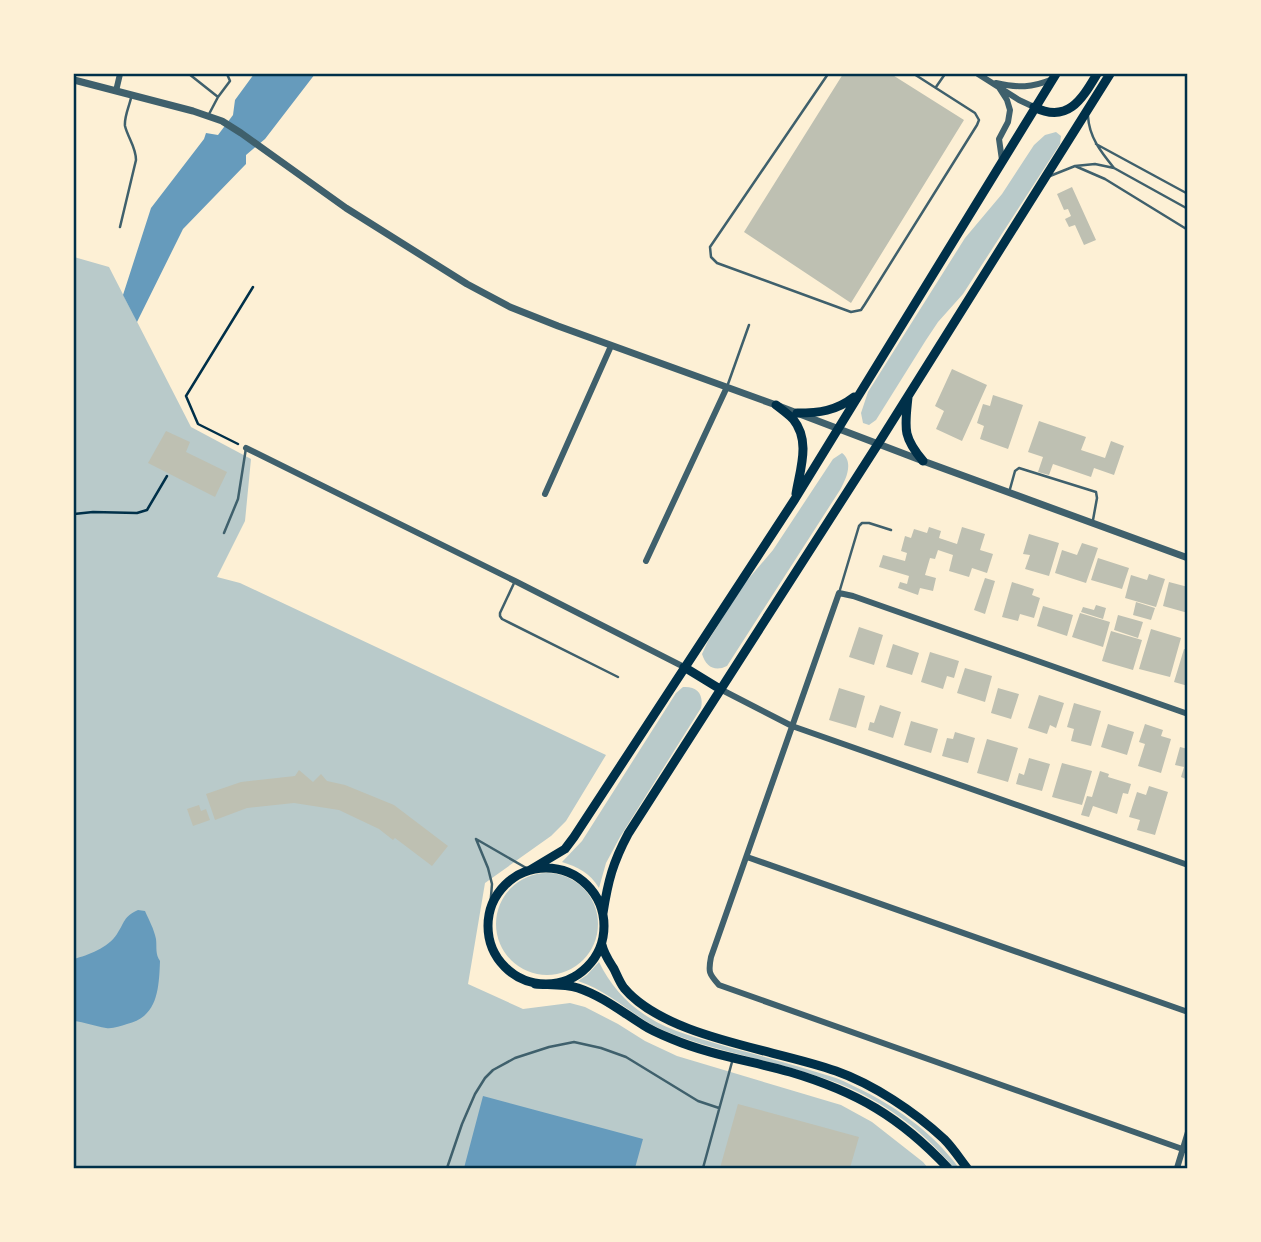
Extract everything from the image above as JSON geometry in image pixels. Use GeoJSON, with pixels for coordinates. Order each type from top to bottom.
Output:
{"type":"FeatureCollection","features":[{"type":"Feature","properties":{"kind":"main road"},"geometry":{"type":"LineString","coordinates":[[1034,107],[1049,112],[1061,113],[1069,110],[1084,96],[1097,74]]}},
{"type":"Feature","properties":{"kind":"main road"},"geometry":{"type":"LineString","coordinates":[[535,984],[556,984],[576,977],[592,964],[602,946],[603,913],[608,883],[619,851],[635,822],[878,444],[1110,74]]}},
{"type":"Feature","properties":{"kind":"main road"},"geometry":{"type":"LineString","coordinates":[[948,1168],[910,1131],[859,1098],[790,1072],[699,1049],[646,1027],[589,992],[574,987],[535,984],[517,977],[501,965],[491,948],[487,929],[490,909],[498,892],[512,878],[565,849],[574,837],[795,499],[1054,76]]}},
{"type":"Feature","properties":{"kind":"main road"},"geometry":{"type":"LineString","coordinates":[[797,413],[831,410],[842,406],[858,394]]}},
{"type":"Feature","properties":{"kind":"main road"},"geometry":{"type":"LineString","coordinates":[[908,395],[905,426],[907,435],[911,447],[923,461]]}},
{"type":"Feature","properties":{"kind":"main road"},"geometry":{"type":"LineString","coordinates":[[776,405],[792,419],[801,436],[804,454],[795,499]]}},
{"type":"Feature","properties":{"kind":"main road"},"geometry":{"type":"LineString","coordinates":[[684,667],[720,689]]}},
{"type":"Feature","properties":{"kind":"main road"},"geometry":{"type":"LineString","coordinates":[[530,870],[549,868],[568,872],[584,881],[596,896],[603,913]]}},
{"type":"Feature","properties":{"kind":"main road"},"geometry":{"type":"LineString","coordinates":[[602,946],[623,987],[651,1012],[704,1034],[838,1071],[876,1090],[915,1115],[946,1141],[967,1168]]}},
{"type":"Feature","properties":{"kind":"street"},"geometry":{"type":"LineString","coordinates":[[116,91],[120,74]]}},
{"type":"Feature","properties":{"kind":"street"},"geometry":{"type":"LineString","coordinates":[[978,74],[1034,107]]}},
{"type":"Feature","properties":{"kind":"street"},"geometry":{"type":"LineString","coordinates":[[991,82],[1035,86],[1054,76]]}},
{"type":"Feature","properties":{"kind":"street"},"geometry":{"type":"LineString","coordinates":[[74,80],[222,121],[346,208],[467,284],[510,307],[1188,558]]}},
{"type":"Feature","properties":{"kind":"street"},"geometry":{"type":"LineString","coordinates":[[998,86],[1010,110],[1008,122],[999,139],[1002,160]]}},
{"type":"Feature","properties":{"kind":"street"},"geometry":{"type":"LineString","coordinates":[[545,494],[611,346]]}},
{"type":"Feature","properties":{"kind":"street"},"geometry":{"type":"LineString","coordinates":[[646,561],[727,387]]}},
{"type":"Feature","properties":{"kind":"street"},"geometry":{"type":"LineString","coordinates":[[246,448],[684,667]]}},
{"type":"Feature","properties":{"kind":"street"},"geometry":{"type":"LineString","coordinates":[[1185,1149],[719,985],[709,969],[839,593],[1188,714]]}},
{"type":"Feature","properties":{"kind":"street"},"geometry":{"type":"LineString","coordinates":[[720,689],[792,726],[1188,865]]}},
{"type":"Feature","properties":{"kind":"street"},"geometry":{"type":"LineString","coordinates":[[747,857],[1188,1012]]}},
{"type":"Feature","properties":{"kind":"street"},"geometry":{"type":"LineString","coordinates":[[1177,1168],[1188,1132]]}},
{"type":"Feature","properties":{"kind":"lane"},"geometry":{"type":"LineString","coordinates":[[189,74],[218,97]]}},
{"type":"Feature","properties":{"kind":"lane"},"geometry":{"type":"LineString","coordinates":[[208,116],[230,81],[226,74]]}},
{"type":"Feature","properties":{"kind":"lane"},"geometry":{"type":"LineString","coordinates":[[828,74],[710,247],[711,257],[717,263],[851,312],[860,310],[865,304],[979,120],[975,113],[914,74]]}},
{"type":"Feature","properties":{"kind":"lane"},"geometry":{"type":"LineString","coordinates":[[936,87],[945,74]]}},
{"type":"Feature","properties":{"kind":"lane"},"geometry":{"type":"LineString","coordinates":[[120,227],[136,160],[136,151],[125,125],[132,95]]}},
{"type":"Feature","properties":{"kind":"lane"},"geometry":{"type":"LineString","coordinates":[[1088,109],[1089,129],[1096,144],[1114,168]]}},
{"type":"Feature","properties":{"kind":"lane"},"geometry":{"type":"LineString","coordinates":[[1096,144],[1188,194]]}},
{"type":"Feature","properties":{"kind":"lane"},"geometry":{"type":"LineString","coordinates":[[1044,179],[1060,170],[1095,164],[1114,168],[1188,209]]}},
{"type":"Feature","properties":{"kind":"lane"},"geometry":{"type":"LineString","coordinates":[[1075,166],[1105,179],[1188,230]]}},
{"type":"Feature","properties":{"kind":"lane"},"geometry":{"type":"LineString","coordinates":[[727,387],[749,325]]}},
{"type":"Feature","properties":{"kind":"lane"},"geometry":{"type":"LineString","coordinates":[[224,533],[238,499],[246,448]]}},
{"type":"Feature","properties":{"kind":"lane"},"geometry":{"type":"LineString","coordinates":[[1009,492],[1015,471],[1019,468],[1096,492],[1092,523]]}},
{"type":"Feature","properties":{"kind":"lane"},"geometry":{"type":"LineString","coordinates":[[839,593],[859,526],[869,523],[891,530]]}},
{"type":"Feature","properties":{"kind":"lane"},"geometry":{"type":"LineString","coordinates":[[515,581],[500,613],[502,619],[618,677]]}},
{"type":"Feature","properties":{"kind":"lane"},"geometry":{"type":"LineString","coordinates":[[490,909],[492,884],[476,839],[530,870]]}},
{"type":"Feature","properties":{"kind":"lane"},"geometry":{"type":"LineString","coordinates":[[447,1168],[462,1124],[485,1078],[493,1070],[515,1058],[549,1047],[574,1042],[601,1048],[626,1057],[698,1101],[719,1108]]}},
{"type":"Feature","properties":{"kind":"lane"},"geometry":{"type":"LineString","coordinates":[[703,1168],[733,1058]]}},
{"type":"Feature","properties":{"kind":"path"},"geometry":{"type":"LineString","coordinates":[[246,448],[198,424],[186,396],[253,287]]}},
{"type":"Feature","properties":{"kind":"path"},"geometry":{"type":"LineString","coordinates":[[74,514],[137,513],[147,510],[167,476]]}},
{"type":"Feature","properties":{"kind":"shaded area"},"geometry":{"type":"Polygon","coordinates":[[[1056,132],[1061,136],[1060,144],[963,294],[938,322],[876,420],[869,425],[863,423],[861,413],[868,392],[965,238],[1002,194],[1034,145],[1045,135],[1056,132]]]}},
{"type":"Feature","properties":{"kind":"shaded area"},"geometry":{"type":"Polygon","coordinates":[[[74,257],[109,267],[191,427],[251,459],[245,521],[217,577],[240,583],[606,755],[566,821],[551,836],[485,883],[468,984],[523,1009],[570,1003],[585,1007],[677,1056],[841,1105],[872,1122],[928,1168],[74,1168],[74,257]]]}},
{"type":"Feature","properties":{"kind":"shaded area"},"geometry":{"type":"Polygon","coordinates":[[[842,453],[848,466],[840,490],[727,666],[712,667],[702,654],[708,641],[744,584],[773,550],[833,459],[842,453]]]}},
{"type":"Feature","properties":{"kind":"shaded area"},"geometry":{"type":"Polygon","coordinates":[[[683,687],[698,692],[701,708],[620,837],[606,863],[599,888],[583,871],[562,862],[582,841],[676,693],[683,687]]]}},
{"type":"Feature","properties":{"kind":"shaded area"},"geometry":{"type":"Polygon","coordinates":[[[547,873],[567,876],[590,895],[595,904],[598,924],[595,944],[576,967],[567,972],[547,975],[527,972],[504,953],[499,944],[496,924],[499,904],[518,881],[527,876],[547,873]]]}},
{"type":"Feature","properties":{"kind":"shaded area"},"geometry":{"type":"Polygon","coordinates":[[[599,962],[624,998],[655,1021],[686,1034],[836,1078],[854,1086],[919,1126],[959,1168],[954,1168],[913,1127],[865,1095],[809,1073],[685,1039],[654,1026],[601,991],[578,981],[599,962]]]}},
{"type":"Feature","properties":{"kind":"water"},"geometry":{"type":"Polygon","coordinates":[[[254,74],[315,74],[265,139],[246,155],[246,164],[183,229],[137,322],[123,295],[151,208],[206,133],[218,135],[233,115],[235,100],[254,74]]]}},
{"type":"Feature","properties":{"kind":"water"},"geometry":{"type":"Polygon","coordinates":[[[138,910],[145,911],[156,939],[160,961],[159,981],[151,1008],[137,1020],[114,1028],[74,1021],[74,959],[103,947],[117,934],[127,918],[138,910]]]}},
{"type":"Feature","properties":{"kind":"water"},"geometry":{"type":"Polygon","coordinates":[[[483,1096],[643,1139],[635,1168],[464,1168],[483,1096]]]}},
{"type":"Feature","properties":{"kind":"building"},"geometry":{"type":"Polygon","coordinates":[[[843,74],[891,74],[964,120],[851,303],[744,232],[843,74]]]}},
{"type":"Feature","properties":{"kind":"building"},"geometry":{"type":"Polygon","coordinates":[[[1072,187],[1096,240],[1084,245],[1075,225],[1069,227],[1065,219],[1071,216],[1068,209],[1064,210],[1057,194],[1072,187]]]}},
{"type":"Feature","properties":{"kind":"building"},"geometry":{"type":"Polygon","coordinates":[[[952,369],[987,385],[962,441],[936,429],[944,411],[935,406],[952,369]]]}},
{"type":"Feature","properties":{"kind":"building"},"geometry":{"type":"Polygon","coordinates":[[[993,395],[1023,405],[1008,449],[980,439],[984,426],[977,423],[983,404],[990,406],[993,395]]]}},
{"type":"Feature","properties":{"kind":"building"},"geometry":{"type":"Polygon","coordinates":[[[1039,421],[1086,437],[1081,450],[1105,458],[1111,441],[1124,446],[1114,475],[1094,468],[1091,477],[1053,464],[1049,475],[1038,472],[1043,457],[1028,452],[1039,421]]]}},
{"type":"Feature","properties":{"kind":"building"},"geometry":{"type":"Polygon","coordinates":[[[166,431],[190,442],[186,452],[227,472],[215,497],[148,463],[166,431]]]}},
{"type":"Feature","properties":{"kind":"building"},"geometry":{"type":"Polygon","coordinates":[[[929,527],[941,531],[939,538],[957,544],[962,527],[985,534],[980,550],[993,554],[987,573],[972,568],[969,577],[949,571],[953,555],[938,550],[935,559],[930,558],[925,575],[936,578],[933,591],[920,588],[918,595],[898,588],[900,582],[907,584],[909,576],[879,567],[883,555],[905,561],[907,553],[901,551],[905,536],[911,538],[914,529],[927,533],[929,527]]]}},
{"type":"Feature","properties":{"kind":"building"},"geometry":{"type":"Polygon","coordinates":[[[1029,534],[1059,543],[1049,576],[1025,569],[1030,555],[1023,554],[1029,534]]]}},
{"type":"Feature","properties":{"kind":"building"},"geometry":{"type":"Polygon","coordinates":[[[1082,543],[1098,548],[1086,583],[1055,573],[1062,550],[1077,555],[1082,543]]]}},
{"type":"Feature","properties":{"kind":"building"},"geometry":{"type":"Polygon","coordinates":[[[1098,558],[1129,568],[1122,589],[1091,580],[1098,558]]]}},
{"type":"Feature","properties":{"kind":"building"},"geometry":{"type":"Polygon","coordinates":[[[1149,574],[1165,579],[1156,607],[1125,598],[1131,575],[1147,580],[1149,574]]]}},
{"type":"Feature","properties":{"kind":"building"},"geometry":{"type":"Polygon","coordinates":[[[985,578],[995,581],[985,614],[974,610],[985,578]]]}},
{"type":"Feature","properties":{"kind":"building"},"geometry":{"type":"Polygon","coordinates":[[[1012,582],[1034,589],[1032,595],[1040,598],[1034,618],[1020,614],[1018,621],[1002,617],[1012,582]]]}},
{"type":"Feature","properties":{"kind":"building"},"geometry":{"type":"Polygon","coordinates":[[[1169,582],[1188,587],[1188,613],[1163,606],[1169,582]]]}},
{"type":"Feature","properties":{"kind":"building"},"geometry":{"type":"Polygon","coordinates":[[[1136,602],[1155,608],[1151,620],[1133,615],[1136,602]]]}},
{"type":"Feature","properties":{"kind":"building"},"geometry":{"type":"Polygon","coordinates":[[[1096,605],[1106,608],[1103,619],[1081,612],[1083,607],[1094,610],[1096,605]]]}},
{"type":"Feature","properties":{"kind":"building"},"geometry":{"type":"Polygon","coordinates":[[[1043,606],[1073,615],[1067,636],[1037,626],[1043,606]]]}},
{"type":"Feature","properties":{"kind":"building"},"geometry":{"type":"Polygon","coordinates":[[[1080,613],[1110,622],[1103,647],[1072,637],[1080,613]]]}},
{"type":"Feature","properties":{"kind":"building"},"geometry":{"type":"Polygon","coordinates":[[[1118,615],[1143,622],[1138,638],[1114,630],[1118,615]]]}},
{"type":"Feature","properties":{"kind":"building"},"geometry":{"type":"Polygon","coordinates":[[[859,627],[883,635],[874,665],[849,657],[859,627]]]}},
{"type":"Feature","properties":{"kind":"building"},"geometry":{"type":"Polygon","coordinates":[[[1151,629],[1181,638],[1170,677],[1139,669],[1151,629]]]}},
{"type":"Feature","properties":{"kind":"building"},"geometry":{"type":"Polygon","coordinates":[[[1111,631],[1142,640],[1133,670],[1102,661],[1111,631]]]}},
{"type":"Feature","properties":{"kind":"building"},"geometry":{"type":"Polygon","coordinates":[[[893,644],[919,653],[912,675],[886,667],[893,644]]]}},
{"type":"Feature","properties":{"kind":"building"},"geometry":{"type":"Polygon","coordinates":[[[1184,649],[1188,650],[1188,686],[1174,682],[1184,649]]]}},
{"type":"Feature","properties":{"kind":"building"},"geometry":{"type":"Polygon","coordinates":[[[930,652],[959,661],[954,678],[947,676],[943,689],[921,682],[930,652]]]}},
{"type":"Feature","properties":{"kind":"building"},"geometry":{"type":"Polygon","coordinates":[[[965,668],[992,676],[985,702],[957,693],[965,668]]]}},
{"type":"Feature","properties":{"kind":"building"},"geometry":{"type":"Polygon","coordinates":[[[839,688],[865,696],[856,728],[829,720],[839,688]]]}},
{"type":"Feature","properties":{"kind":"building"},"geometry":{"type":"Polygon","coordinates":[[[998,688],[1019,694],[1011,719],[991,713],[998,688]]]}},
{"type":"Feature","properties":{"kind":"building"},"geometry":{"type":"Polygon","coordinates":[[[1039,695],[1064,703],[1056,728],[1050,725],[1047,734],[1028,728],[1039,695]]]}},
{"type":"Feature","properties":{"kind":"building"},"geometry":{"type":"Polygon","coordinates":[[[1074,703],[1101,711],[1091,746],[1071,741],[1074,729],[1067,727],[1074,703]]]}},
{"type":"Feature","properties":{"kind":"building"},"geometry":{"type":"Polygon","coordinates":[[[880,705],[901,712],[893,738],[868,730],[870,722],[874,723],[880,705]]]}},
{"type":"Feature","properties":{"kind":"building"},"geometry":{"type":"Polygon","coordinates":[[[911,721],[938,729],[931,753],[904,745],[911,721]]]}},
{"type":"Feature","properties":{"kind":"building"},"geometry":{"type":"Polygon","coordinates":[[[1108,724],[1134,732],[1127,755],[1101,747],[1108,724]]]}},
{"type":"Feature","properties":{"kind":"building"},"geometry":{"type":"Polygon","coordinates":[[[1145,724],[1163,730],[1161,736],[1171,739],[1161,773],[1138,766],[1145,744],[1139,742],[1145,724]]]}},
{"type":"Feature","properties":{"kind":"building"},"geometry":{"type":"Polygon","coordinates":[[[955,732],[975,738],[968,763],[942,756],[947,738],[953,739],[955,732]]]}},
{"type":"Feature","properties":{"kind":"building"},"geometry":{"type":"Polygon","coordinates":[[[987,739],[1018,748],[1008,782],[977,773],[987,739]]]}},
{"type":"Feature","properties":{"kind":"building"},"geometry":{"type":"Polygon","coordinates":[[[1180,747],[1188,749],[1188,780],[1181,777],[1184,767],[1175,765],[1180,747]]]}},
{"type":"Feature","properties":{"kind":"building"},"geometry":{"type":"Polygon","coordinates":[[[1029,758],[1050,764],[1042,791],[1016,784],[1019,773],[1024,775],[1029,758]]]}},
{"type":"Feature","properties":{"kind":"building"},"geometry":{"type":"Polygon","coordinates":[[[1062,763],[1092,771],[1082,805],[1052,797],[1062,763]]]}},
{"type":"Feature","properties":{"kind":"building"},"geometry":{"type":"Polygon","coordinates":[[[299,770],[313,782],[321,774],[327,781],[345,785],[394,805],[448,846],[432,866],[395,838],[393,840],[379,829],[339,810],[294,803],[247,808],[215,820],[206,794],[241,782],[295,776],[299,770]]]}},
{"type":"Feature","properties":{"kind":"building"},"geometry":{"type":"Polygon","coordinates":[[[1100,771],[1109,774],[1108,777],[1131,784],[1128,794],[1123,793],[1117,814],[1093,806],[1089,817],[1081,815],[1087,796],[1092,797],[1100,771]]]}},
{"type":"Feature","properties":{"kind":"building"},"geometry":{"type":"Polygon","coordinates":[[[1149,786],[1168,792],[1155,835],[1137,830],[1140,820],[1129,817],[1137,792],[1146,795],[1149,786]]]}},
{"type":"Feature","properties":{"kind":"building"},"geometry":{"type":"Polygon","coordinates":[[[199,805],[201,811],[206,809],[210,820],[193,826],[187,809],[199,805]]]}},
{"type":"Feature","properties":{"kind":"building"},"geometry":{"type":"Polygon","coordinates":[[[738,1104],[859,1137],[850,1168],[720,1168],[738,1104]]]}}]}
